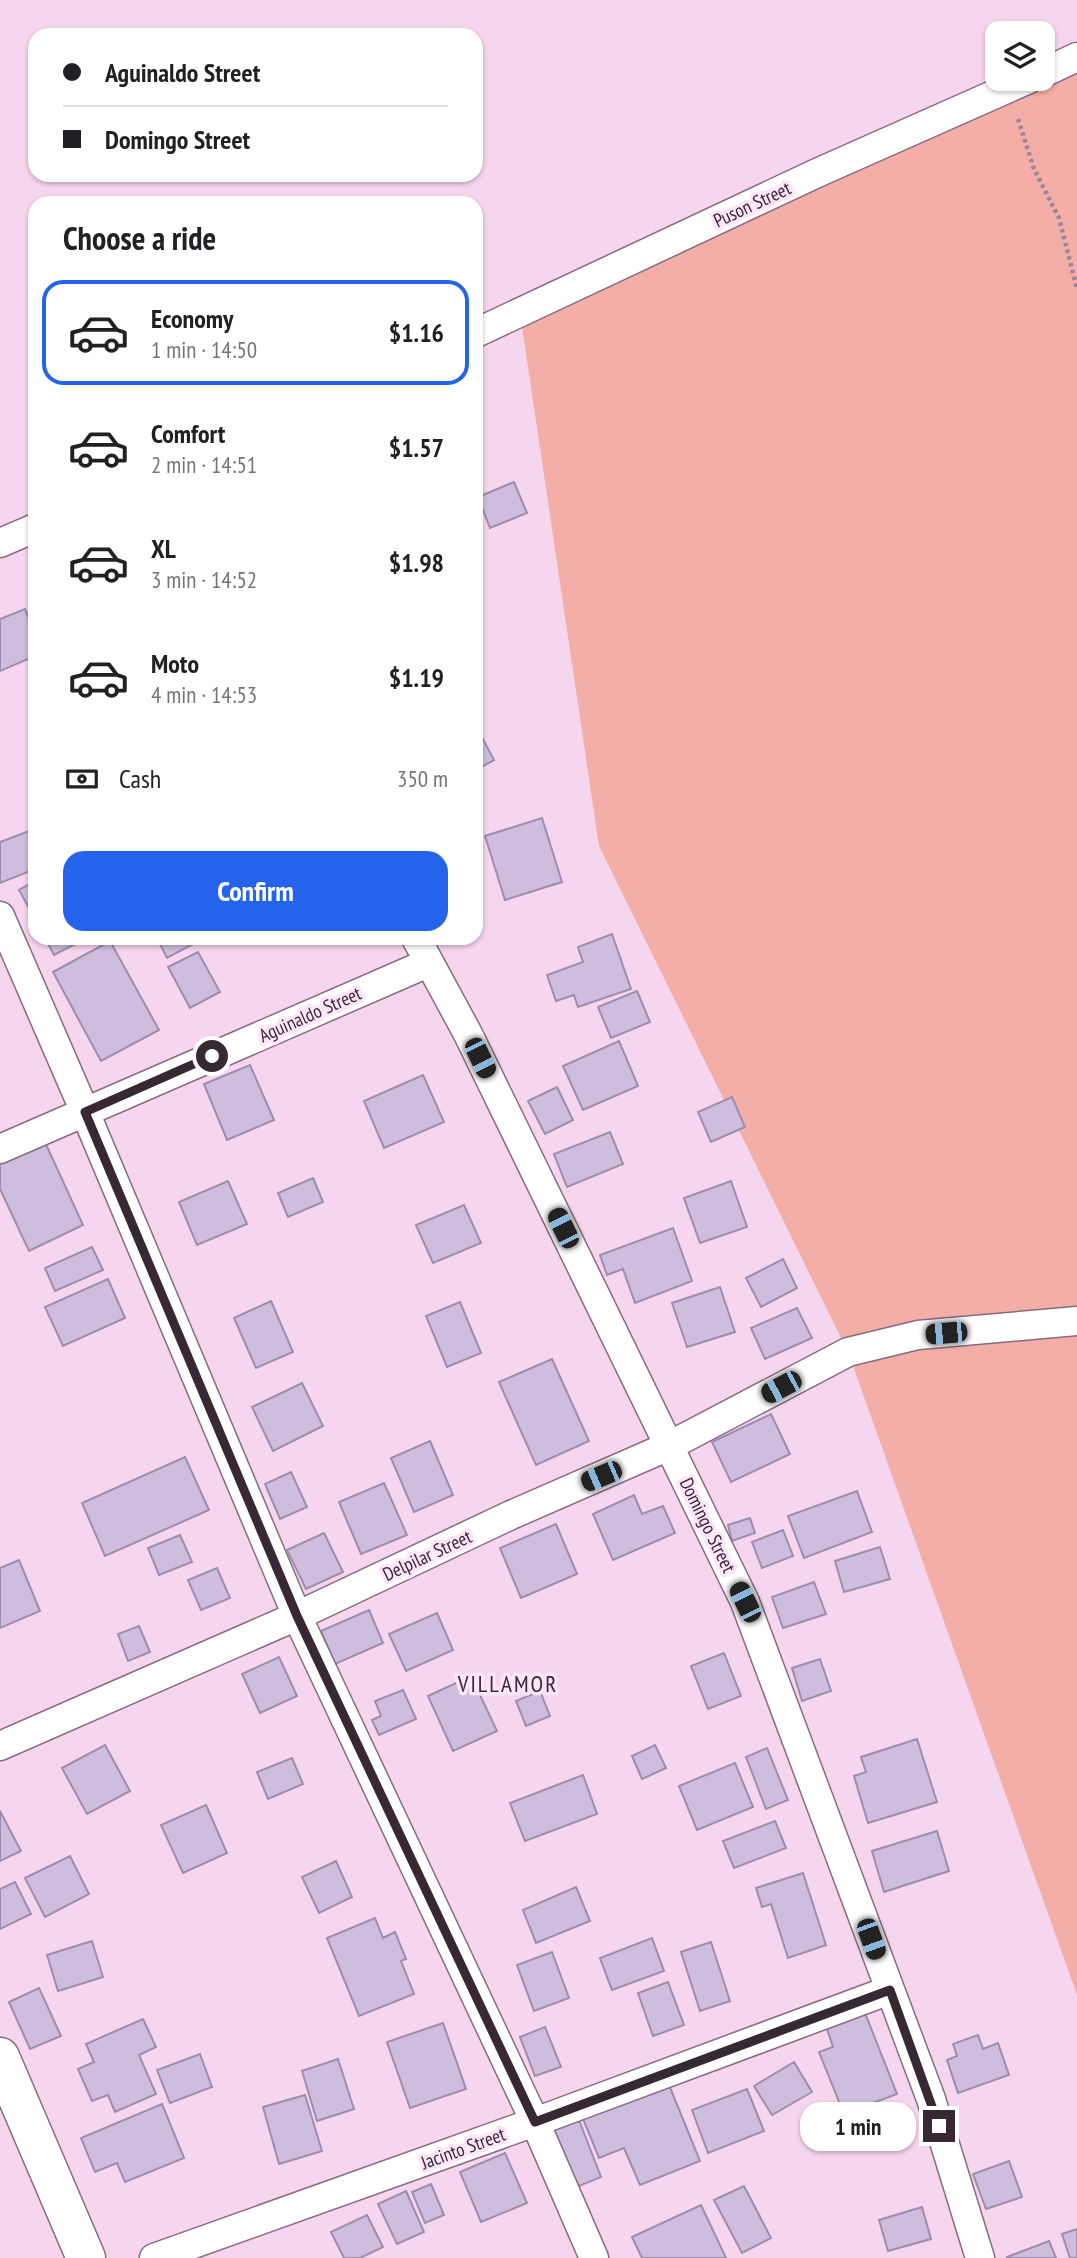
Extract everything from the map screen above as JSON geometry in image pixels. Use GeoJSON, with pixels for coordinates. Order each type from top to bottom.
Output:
{"type":"FeatureCollection","features":[{"type":"Feature","properties":{"kind":"main road"},"geometry":{"type":"LineString","coordinates":[[0,2057],[86,2258]]}},
{"type":"Feature","properties":{"kind":"street"},"geometry":{"type":"LineString","coordinates":[[1055,67],[1077,57]]}},
{"type":"Feature","properties":{"kind":"street","name":"Puson Street"},"geometry":{"type":"LineString","coordinates":[[483,330],[817,173],[1002,91]]}},
{"type":"Feature","properties":{"kind":"street"},"geometry":{"type":"LineString","coordinates":[[0,543],[28,531]]}},
{"type":"Feature","properties":{"kind":"street"},"geometry":{"type":"LineString","coordinates":[[0,916],[297,1616],[535,2122],[594,2258]]}},
{"type":"Feature","properties":{"kind":"street","name":"Aguinaldo Street"},"geometry":{"type":"LineString","coordinates":[[0,1149],[85,1112],[422,950]]}},
{"type":"Feature","properties":{"kind":"street","name":"Domingo Street"},"geometry":{"type":"LineString","coordinates":[[422,950],[468,1034],[745,1602],[931,2099],[979,2258]]}},
{"type":"Feature","properties":{"kind":"street","name":"Delpilar Street"},"geometry":{"type":"LineString","coordinates":[[0,1746],[297,1616],[511,1515],[669,1446],[848,1352],[918,1335],[1077,1321]]}},
{"type":"Feature","properties":{"kind":"street","name":"Jacinto Street"},"geometry":{"type":"LineString","coordinates":[[154,2258],[535,2122],[890,1990]]}},
{"type":"Feature","properties":{"kind":"path"},"geometry":{"type":"LineString","coordinates":[[1019,91],[1034,169],[1059,218],[1077,289]]}},
{"type":"Feature","properties":{"kind":"shaded area"},"geometry":{"type":"Polygon","coordinates":[[[1077,57],[1077,1995],[848,1352],[599,846],[520,313],[1003,91],[1055,91],[1055,67],[1077,57]]]}},
{"type":"Feature","properties":{"kind":"building"},"geometry":{"type":"Polygon","coordinates":[[[514,482],[527,513],[490,528],[483,510],[483,495],[514,482]]]}},
{"type":"Feature","properties":{"kind":"building"},"geometry":{"type":"Polygon","coordinates":[[[25,609],[28,616],[28,659],[0,671],[0,619],[25,609]]]}},
{"type":"Feature","properties":{"kind":"building"},"geometry":{"type":"Polygon","coordinates":[[[483,739],[494,760],[483,766],[483,739]]]}},
{"type":"Feature","properties":{"kind":"building"},"geometry":{"type":"Polygon","coordinates":[[[542,818],[562,882],[505,900],[485,836],[542,818]]]}},
{"type":"Feature","properties":{"kind":"building"},"geometry":{"type":"Polygon","coordinates":[[[28,831],[28,872],[0,883],[0,842],[28,831]]]}},
{"type":"Feature","properties":{"kind":"building"},"geometry":{"type":"Polygon","coordinates":[[[28,885],[28,906],[19,890],[28,885]]]}},
{"type":"Feature","properties":{"kind":"building"},"geometry":{"type":"Polygon","coordinates":[[[612,934],[631,989],[578,1007],[574,995],[556,1001],[547,975],[583,962],[578,947],[612,934]]]}},
{"type":"Feature","properties":{"kind":"building"},"geometry":{"type":"Polygon","coordinates":[[[49,945],[73,945],[54,955],[49,945]]]}},
{"type":"Feature","properties":{"kind":"building"},"geometry":{"type":"Polygon","coordinates":[[[103,945],[112,945],[159,1030],[101,1061],[53,972],[103,945]]]}},
{"type":"Feature","properties":{"kind":"building"},"geometry":{"type":"Polygon","coordinates":[[[160,945],[191,945],[167,958],[160,945]]]}},
{"type":"Feature","properties":{"kind":"building"},"geometry":{"type":"Polygon","coordinates":[[[198,952],[220,992],[190,1008],[168,967],[198,952]]]}},
{"type":"Feature","properties":{"kind":"building"},"geometry":{"type":"Polygon","coordinates":[[[637,991],[650,1022],[611,1038],[598,1007],[637,991]]]}},
{"type":"Feature","properties":{"kind":"building"},"geometry":{"type":"Polygon","coordinates":[[[619,1041],[638,1086],[583,1110],[563,1066],[619,1041]]]}},
{"type":"Feature","properties":{"kind":"building"},"geometry":{"type":"Polygon","coordinates":[[[250,1065],[274,1120],[227,1140],[204,1084],[250,1065]]]}},
{"type":"Feature","properties":{"kind":"building"},"geometry":{"type":"Polygon","coordinates":[[[423,1075],[444,1122],[384,1148],[364,1101],[423,1075]]]}},
{"type":"Feature","properties":{"kind":"building"},"geometry":{"type":"Polygon","coordinates":[[[557,1087],[573,1120],[545,1134],[528,1101],[557,1087]]]}},
{"type":"Feature","properties":{"kind":"building"},"geometry":{"type":"Polygon","coordinates":[[[732,1097],[745,1127],[711,1142],[698,1112],[732,1097]]]}},
{"type":"Feature","properties":{"kind":"building"},"geometry":{"type":"Polygon","coordinates":[[[610,1132],[623,1164],[567,1187],[554,1154],[610,1132]]]}},
{"type":"Feature","properties":{"kind":"building"},"geometry":{"type":"Polygon","coordinates":[[[44,1140],[83,1225],[29,1251],[0,1189],[0,1160],[44,1140]]]}},
{"type":"Feature","properties":{"kind":"building"},"geometry":{"type":"Polygon","coordinates":[[[313,1178],[323,1202],[288,1217],[278,1193],[313,1178]]]}},
{"type":"Feature","properties":{"kind":"building"},"geometry":{"type":"Polygon","coordinates":[[[228,1181],[247,1224],[197,1245],[179,1202],[228,1181]]]}},
{"type":"Feature","properties":{"kind":"building"},"geometry":{"type":"Polygon","coordinates":[[[731,1181],[747,1227],[700,1243],[684,1198],[731,1181]]]}},
{"type":"Feature","properties":{"kind":"building"},"geometry":{"type":"Polygon","coordinates":[[[464,1205],[481,1243],[433,1263],[416,1225],[464,1205]]]}},
{"type":"Feature","properties":{"kind":"building"},"geometry":{"type":"Polygon","coordinates":[[[673,1228],[692,1281],[635,1303],[623,1269],[607,1275],[600,1255],[673,1228]]]}},
{"type":"Feature","properties":{"kind":"building"},"geometry":{"type":"Polygon","coordinates":[[[92,1247],[103,1270],[55,1291],[45,1268],[92,1247]]]}},
{"type":"Feature","properties":{"kind":"building"},"geometry":{"type":"Polygon","coordinates":[[[783,1259],[797,1288],[761,1307],[746,1278],[783,1259]]]}},
{"type":"Feature","properties":{"kind":"building"},"geometry":{"type":"Polygon","coordinates":[[[108,1279],[125,1318],[63,1346],[45,1307],[108,1279]]]}},
{"type":"Feature","properties":{"kind":"building"},"geometry":{"type":"Polygon","coordinates":[[[720,1287],[735,1332],[687,1347],[672,1303],[720,1287]]]}},
{"type":"Feature","properties":{"kind":"building"},"geometry":{"type":"Polygon","coordinates":[[[271,1301],[293,1352],[256,1368],[234,1318],[271,1301]]]}},
{"type":"Feature","properties":{"kind":"building"},"geometry":{"type":"Polygon","coordinates":[[[460,1302],[481,1353],[447,1367],[426,1316],[460,1302]]]}},
{"type":"Feature","properties":{"kind":"building"},"geometry":{"type":"Polygon","coordinates":[[[797,1308],[812,1338],[765,1359],[751,1328],[797,1308]]]}},
{"type":"Feature","properties":{"kind":"building"},"geometry":{"type":"Polygon","coordinates":[[[552,1359],[589,1441],[536,1465],[499,1382],[552,1359]]]}},
{"type":"Feature","properties":{"kind":"building"},"geometry":{"type":"Polygon","coordinates":[[[302,1383],[323,1426],[273,1451],[252,1407],[302,1383]]]}},
{"type":"Feature","properties":{"kind":"building"},"geometry":{"type":"Polygon","coordinates":[[[771,1414],[790,1454],[731,1482],[712,1442],[771,1414]]]}},
{"type":"Feature","properties":{"kind":"building"},"geometry":{"type":"Polygon","coordinates":[[[430,1441],[453,1495],[414,1512],[391,1458],[430,1441]]]}},
{"type":"Feature","properties":{"kind":"building"},"geometry":{"type":"Polygon","coordinates":[[[185,1457],[209,1510],[105,1556],[82,1503],[185,1457]]]}},
{"type":"Feature","properties":{"kind":"building"},"geometry":{"type":"Polygon","coordinates":[[[291,1472],[307,1507],[280,1519],[265,1484],[291,1472]]]}},
{"type":"Feature","properties":{"kind":"building"},"geometry":{"type":"Polygon","coordinates":[[[384,1483],[407,1535],[361,1554],[339,1502],[384,1483]]]}},
{"type":"Feature","properties":{"kind":"building"},"geometry":{"type":"Polygon","coordinates":[[[857,1491],[872,1532],[804,1558],[788,1516],[857,1491]]]}},
{"type":"Feature","properties":{"kind":"building"},"geometry":{"type":"Polygon","coordinates":[[[634,1495],[642,1514],[663,1506],[675,1533],[613,1560],[593,1514],[634,1495]]]}},
{"type":"Feature","properties":{"kind":"building"},"geometry":{"type":"Polygon","coordinates":[[[750,1518],[755,1533],[732,1541],[728,1525],[750,1518]]]}},
{"type":"Feature","properties":{"kind":"building"},"geometry":{"type":"Polygon","coordinates":[[[556,1524],[577,1574],[521,1598],[500,1548],[556,1524]]]}},
{"type":"Feature","properties":{"kind":"building"},"geometry":{"type":"Polygon","coordinates":[[[783,1530],[793,1556],[762,1568],[752,1542],[783,1530]]]}},
{"type":"Feature","properties":{"kind":"building"},"geometry":{"type":"Polygon","coordinates":[[[324,1533],[343,1572],[306,1589],[287,1550],[324,1533]]]}},
{"type":"Feature","properties":{"kind":"building"},"geometry":{"type":"Polygon","coordinates":[[[180,1535],[192,1562],[159,1575],[148,1548],[180,1535]]]}},
{"type":"Feature","properties":{"kind":"building"},"geometry":{"type":"Polygon","coordinates":[[[880,1547],[890,1579],[844,1592],[835,1561],[880,1547]]]}},
{"type":"Feature","properties":{"kind":"building"},"geometry":{"type":"Polygon","coordinates":[[[19,1560],[40,1611],[0,1628],[0,1568],[19,1560]]]}},
{"type":"Feature","properties":{"kind":"building"},"geometry":{"type":"Polygon","coordinates":[[[217,1568],[230,1598],[201,1610],[188,1580],[217,1568]]]}},
{"type":"Feature","properties":{"kind":"building"},"geometry":{"type":"Polygon","coordinates":[[[814,1582],[826,1614],[783,1628],[772,1597],[814,1582]]]}},
{"type":"Feature","properties":{"kind":"building"},"geometry":{"type":"Polygon","coordinates":[[[369,1610],[383,1643],[335,1664],[321,1631],[369,1610]]]}},
{"type":"Feature","properties":{"kind":"building"},"geometry":{"type":"Polygon","coordinates":[[[437,1613],[453,1650],[406,1671],[389,1634],[437,1613]]]}},
{"type":"Feature","properties":{"kind":"building"},"geometry":{"type":"Polygon","coordinates":[[[139,1626],[150,1652],[128,1661],[118,1634],[139,1626]]]}},
{"type":"Feature","properties":{"kind":"building"},"geometry":{"type":"Polygon","coordinates":[[[724,1653],[741,1696],[708,1709],[691,1666],[724,1653]]]}},
{"type":"Feature","properties":{"kind":"building"},"geometry":{"type":"Polygon","coordinates":[[[279,1657],[297,1696],[260,1713],[242,1674],[279,1657]]]}},
{"type":"Feature","properties":{"kind":"building"},"geometry":{"type":"Polygon","coordinates":[[[820,1659],[831,1691],[802,1701],[792,1668],[820,1659]]]}},
{"type":"Feature","properties":{"kind":"building"},"geometry":{"type":"Polygon","coordinates":[[[471,1676],[497,1731],[453,1751],[428,1696],[471,1676]]]}},
{"type":"Feature","properties":{"kind":"building"},"geometry":{"type":"Polygon","coordinates":[[[403,1690],[416,1719],[379,1735],[372,1720],[381,1716],[375,1701],[403,1690]]]}},
{"type":"Feature","properties":{"kind":"building"},"geometry":{"type":"Polygon","coordinates":[[[540,1691],[550,1716],[526,1726],[516,1701],[540,1691]]]}},
{"type":"Feature","properties":{"kind":"building"},"geometry":{"type":"Polygon","coordinates":[[[917,1739],[937,1802],[868,1823],[854,1776],[866,1772],[861,1757],[917,1739]]]}},
{"type":"Feature","properties":{"kind":"building"},"geometry":{"type":"Polygon","coordinates":[[[105,1745],[130,1791],[87,1814],[62,1768],[105,1745]]]}},
{"type":"Feature","properties":{"kind":"building"},"geometry":{"type":"Polygon","coordinates":[[[655,1745],[666,1768],[642,1779],[632,1756],[655,1745]]]}},
{"type":"Feature","properties":{"kind":"building"},"geometry":{"type":"Polygon","coordinates":[[[767,1748],[788,1800],[766,1809],[746,1757],[767,1748]]]}},
{"type":"Feature","properties":{"kind":"building"},"geometry":{"type":"Polygon","coordinates":[[[292,1758],[303,1784],[268,1799],[257,1772],[292,1758]]]}},
{"type":"Feature","properties":{"kind":"building"},"geometry":{"type":"Polygon","coordinates":[[[735,1763],[753,1807],[697,1830],[679,1786],[735,1763]]]}},
{"type":"Feature","properties":{"kind":"building"},"geometry":{"type":"Polygon","coordinates":[[[583,1775],[597,1814],[525,1841],[510,1803],[583,1775]]]}},
{"type":"Feature","properties":{"kind":"building"},"geometry":{"type":"Polygon","coordinates":[[[206,1805],[227,1853],[183,1873],[161,1825],[206,1805]]]}},
{"type":"Feature","properties":{"kind":"building"},"geometry":{"type":"Polygon","coordinates":[[[0,1811],[21,1851],[0,1861],[0,1811]]]}},
{"type":"Feature","properties":{"kind":"building"},"geometry":{"type":"Polygon","coordinates":[[[775,1821],[786,1848],[734,1868],[723,1841],[775,1821]]]}},
{"type":"Feature","properties":{"kind":"building"},"geometry":{"type":"Polygon","coordinates":[[[937,1831],[949,1871],[884,1892],[872,1851],[937,1831]]]}},
{"type":"Feature","properties":{"kind":"building"},"geometry":{"type":"Polygon","coordinates":[[[70,1856],[89,1894],[45,1917],[25,1878],[70,1856]]]}},
{"type":"Feature","properties":{"kind":"building"},"geometry":{"type":"Polygon","coordinates":[[[336,1861],[352,1897],[319,1913],[302,1877],[336,1861]]]}},
{"type":"Feature","properties":{"kind":"building"},"geometry":{"type":"Polygon","coordinates":[[[803,1873],[826,1945],[788,1958],[771,1904],[762,1907],[756,1888],[803,1873]]]}},
{"type":"Feature","properties":{"kind":"building"},"geometry":{"type":"Polygon","coordinates":[[[15,1882],[31,1914],[0,1929],[0,1889],[15,1882]]]}},
{"type":"Feature","properties":{"kind":"building"},"geometry":{"type":"Polygon","coordinates":[[[576,1887],[590,1921],[536,1943],[523,1910],[576,1887]]]}},
{"type":"Feature","properties":{"kind":"building"},"geometry":{"type":"Polygon","coordinates":[[[375,1918],[383,1938],[395,1932],[406,1959],[401,1961],[414,1994],[359,2016],[327,1938],[375,1918]]]}},
{"type":"Feature","properties":{"kind":"building"},"geometry":{"type":"Polygon","coordinates":[[[652,1938],[664,1971],[612,1990],[600,1958],[652,1938]]]}},
{"type":"Feature","properties":{"kind":"building"},"geometry":{"type":"Polygon","coordinates":[[[92,1941],[103,1977],[58,1991],[47,1955],[92,1941]]]}},
{"type":"Feature","properties":{"kind":"building"},"geometry":{"type":"Polygon","coordinates":[[[711,1942],[730,2001],[700,2011],[681,1952],[711,1942]]]}},
{"type":"Feature","properties":{"kind":"building"},"geometry":{"type":"Polygon","coordinates":[[[552,1952],[569,1998],[534,2011],[517,1965],[552,1952]]]}},
{"type":"Feature","properties":{"kind":"building"},"geometry":{"type":"Polygon","coordinates":[[[668,1982],[684,2025],[653,2036],[638,1993],[668,1982]]]}},
{"type":"Feature","properties":{"kind":"building"},"geometry":{"type":"Polygon","coordinates":[[[39,1988],[61,2036],[30,2049],[9,2002],[39,1988]]]}},
{"type":"Feature","properties":{"kind":"building"},"geometry":{"type":"Polygon","coordinates":[[[865,2013],[897,2094],[844,2114],[819,2052],[833,2047],[827,2029],[865,2013]]]}},
{"type":"Feature","properties":{"kind":"building"},"geometry":{"type":"Polygon","coordinates":[[[143,2019],[156,2047],[139,2055],[156,2094],[115,2112],[108,2095],[92,2101],[78,2069],[94,2062],[86,2044],[143,2019]]]}},
{"type":"Feature","properties":{"kind":"building"},"geometry":{"type":"Polygon","coordinates":[[[443,2023],[466,2089],[410,2108],[387,2042],[443,2023]]]}},
{"type":"Feature","properties":{"kind":"building"},"geometry":{"type":"Polygon","coordinates":[[[545,2027],[561,2067],[535,2076],[520,2037],[545,2027]]]}},
{"type":"Feature","properties":{"kind":"building"},"geometry":{"type":"Polygon","coordinates":[[[978,2035],[983,2049],[998,2043],[1009,2075],[958,2093],[947,2060],[957,2056],[953,2044],[978,2035]]]}},
{"type":"Feature","properties":{"kind":"building"},"geometry":{"type":"Polygon","coordinates":[[[200,2054],[212,2087],[170,2103],[157,2070],[200,2054]]]}},
{"type":"Feature","properties":{"kind":"building"},"geometry":{"type":"Polygon","coordinates":[[[338,2059],[354,2109],[317,2121],[302,2071],[338,2059]]]}},
{"type":"Feature","properties":{"kind":"building"},"geometry":{"type":"Polygon","coordinates":[[[794,2062],[812,2092],[772,2115],[754,2086],[794,2062]]]}},
{"type":"Feature","properties":{"kind":"building"},"geometry":{"type":"Polygon","coordinates":[[[667,2080],[700,2161],[640,2185],[624,2148],[599,2158],[581,2114],[667,2080]]]}},
{"type":"Feature","properties":{"kind":"building"},"geometry":{"type":"Polygon","coordinates":[[[747,2089],[764,2131],[708,2153],[692,2110],[747,2089]]]}},
{"type":"Feature","properties":{"kind":"building"},"geometry":{"type":"Polygon","coordinates":[[[305,2095],[322,2151],[279,2164],[263,2107],[305,2095]]]}},
{"type":"Feature","properties":{"kind":"building"},"geometry":{"type":"Polygon","coordinates":[[[162,2104],[184,2158],[125,2182],[117,2163],[95,2172],[81,2138],[162,2104]]]}},
{"type":"Feature","properties":{"kind":"building"},"geometry":{"type":"Polygon","coordinates":[[[577,2115],[601,2177],[574,2188],[550,2125],[577,2115]]]}},
{"type":"Feature","properties":{"kind":"building"},"geometry":{"type":"Polygon","coordinates":[[[505,2153],[527,2203],[481,2222],[460,2172],[505,2153]]]}},
{"type":"Feature","properties":{"kind":"building"},"geometry":{"type":"Polygon","coordinates":[[[1009,2161],[1022,2197],[986,2209],[973,2174],[1009,2161]]]}},
{"type":"Feature","properties":{"kind":"building"},"geometry":{"type":"Polygon","coordinates":[[[431,2184],[444,2215],[425,2223],[412,2192],[431,2184]]]}},
{"type":"Feature","properties":{"kind":"building"},"geometry":{"type":"Polygon","coordinates":[[[744,2186],[771,2238],[742,2253],[714,2200],[744,2186]]]}},
{"type":"Feature","properties":{"kind":"building"},"geometry":{"type":"Polygon","coordinates":[[[406,2191],[424,2232],[397,2244],[378,2204],[406,2191]]]}},
{"type":"Feature","properties":{"kind":"building"},"geometry":{"type":"Polygon","coordinates":[[[701,2205],[726,2258],[642,2258],[632,2237],[701,2205]]]}},
{"type":"Feature","properties":{"kind":"building"},"geometry":{"type":"Polygon","coordinates":[[[922,2207],[931,2239],[888,2251],[879,2220],[922,2207]]]}},
{"type":"Feature","properties":{"kind":"building"},"geometry":{"type":"Polygon","coordinates":[[[367,2215],[383,2247],[360,2258],[344,2258],[331,2232],[367,2215]]]}},
{"type":"Feature","properties":{"kind":"building"},"geometry":{"type":"Polygon","coordinates":[[[1077,2229],[1077,2258],[1070,2258],[1062,2234],[1077,2229]]]}},
{"type":"Feature","properties":{"kind":"building"},"geometry":{"type":"Polygon","coordinates":[[[1049,2241],[1056,2258],[1007,2257],[1049,2241]]]}},
{"type":"Feature","properties":{"kind":"district","name":"VILLAMOR"},"geometry":{"type":"Point","coordinates":[508,1684]}},
{"type":"Feature","properties":{"kind":"route"},"geometry":{"type":"LineString","coordinates":[[212,1056],[85,1112],[297,1616],[535,2122],[890,1990],[939,2126]]}}]}
